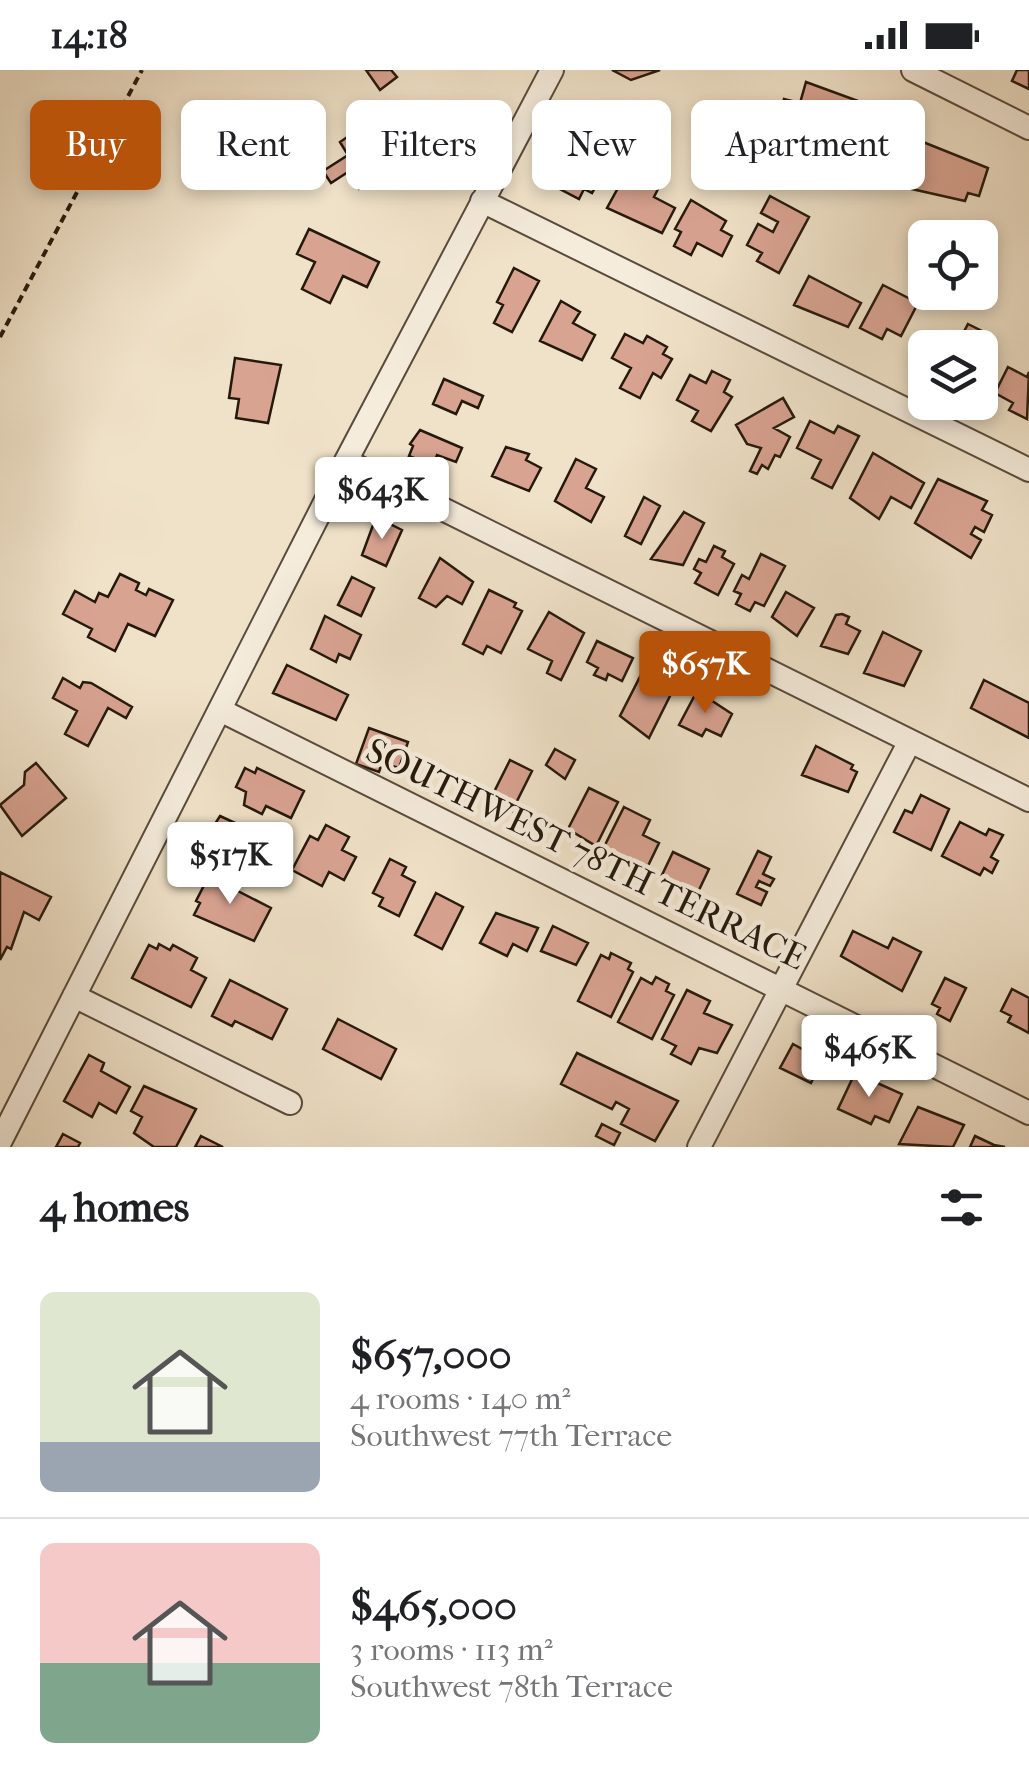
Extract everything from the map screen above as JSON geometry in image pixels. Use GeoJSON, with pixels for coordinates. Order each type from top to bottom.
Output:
{"type":"FeatureCollection","features":[{"type":"Feature","properties":{"kind":"street"},"geometry":{"type":"LineString","coordinates":[[0,1142],[346,461],[552,70]]}},
{"type":"Feature","properties":{"kind":"street"},"geometry":{"type":"LineString","coordinates":[[914,70],[1029,128]]}},
{"type":"Feature","properties":{"kind":"street"},"geometry":{"type":"LineString","coordinates":[[482,201],[1029,470]]}},
{"type":"Feature","properties":{"kind":"street"},"geometry":{"type":"LineString","coordinates":[[346,461],[1029,800]]}},
{"type":"Feature","properties":{"kind":"street","name":"SOUTHWEST 78TH TERRACE"},"geometry":{"type":"LineString","coordinates":[[220,710],[1029,1113]]}},
{"type":"Feature","properties":{"kind":"street"},"geometry":{"type":"LineString","coordinates":[[699,1147],[910,741]]}},
{"type":"Feature","properties":{"kind":"street"},"geometry":{"type":"LineString","coordinates":[[74,996],[290,1103]]}},
{"type":"Feature","properties":{"kind":"path"},"geometry":{"type":"LineString","coordinates":[[0,338],[142,70]]}},
{"type":"Feature","properties":{"kind":"building"},"geometry":{"type":"Polygon","coordinates":[[[366,70],[391,70],[397,77],[380,90],[366,70]]]}},
{"type":"Feature","properties":{"kind":"building"},"geometry":{"type":"Polygon","coordinates":[[[612,70],[660,70],[631,80],[612,70]]]}},
{"type":"Feature","properties":{"kind":"building"},"geometry":{"type":"Polygon","coordinates":[[[1017,70],[1029,70],[1029,89],[1012,81],[1017,70]]]}},
{"type":"Feature","properties":{"kind":"building"},"geometry":{"type":"Polygon","coordinates":[[[806,82],[855,100],[801,100],[806,82]]]}},
{"type":"Feature","properties":{"kind":"building"},"geometry":{"type":"Polygon","coordinates":[[[925,143],[988,168],[979,196],[968,193],[965,201],[916,190],[925,190],[925,143]]]}},
{"type":"Feature","properties":{"kind":"building"},"geometry":{"type":"Polygon","coordinates":[[[346,156],[346,173],[331,183],[326,169],[346,156]]]}},
{"type":"Feature","properties":{"kind":"building"},"geometry":{"type":"Polygon","coordinates":[[[562,190],[584,190],[579,199],[562,190]]]}},
{"type":"Feature","properties":{"kind":"building"},"geometry":{"type":"Polygon","coordinates":[[[617,190],[658,190],[654,197],[675,208],[662,233],[607,208],[617,190]]]}},
{"type":"Feature","properties":{"kind":"building"},"geometry":{"type":"Polygon","coordinates":[[[770,196],[809,217],[779,273],[757,261],[762,253],[747,245],[758,224],[773,232],[778,222],[761,213],[770,196]]]}},
{"type":"Feature","properties":{"kind":"building"},"geometry":{"type":"Polygon","coordinates":[[[691,200],[726,221],[721,230],[732,236],[722,256],[697,243],[691,255],[674,246],[681,232],[675,229],[691,200]]]}},
{"type":"Feature","properties":{"kind":"building"},"geometry":{"type":"Polygon","coordinates":[[[309,229],[379,262],[367,287],[343,276],[330,303],[302,289],[315,262],[297,254],[309,229]]]}},
{"type":"Feature","properties":{"kind":"building"},"geometry":{"type":"Polygon","coordinates":[[[514,268],[539,281],[512,332],[494,323],[503,305],[497,302],[514,268]]]}},
{"type":"Feature","properties":{"kind":"building"},"geometry":{"type":"Polygon","coordinates":[[[809,276],[861,303],[848,327],[794,305],[809,276]]]}},
{"type":"Feature","properties":{"kind":"building"},"geometry":{"type":"Polygon","coordinates":[[[883,285],[908,298],[908,310],[914,310],[901,336],[887,329],[882,339],[860,328],[883,285]]]}},
{"type":"Feature","properties":{"kind":"building"},"geometry":{"type":"Polygon","coordinates":[[[561,301],[580,312],[573,323],[595,335],[582,360],[540,341],[561,301]]]}},
{"type":"Feature","properties":{"kind":"building"},"geometry":{"type":"Polygon","coordinates":[[[625,334],[643,343],[647,336],[667,347],[663,354],[672,359],[661,378],[653,373],[640,398],[620,388],[631,368],[612,358],[625,334]]]}},
{"type":"Feature","properties":{"kind":"building"},"geometry":{"type":"Polygon","coordinates":[[[235,358],[281,365],[268,423],[236,418],[239,399],[229,398],[235,358]]]}},
{"type":"Feature","properties":{"kind":"building"},"geometry":{"type":"Polygon","coordinates":[[[1008,367],[1027,377],[1029,372],[1027,419],[1009,410],[1013,403],[998,395],[1008,367]]]}},
{"type":"Feature","properties":{"kind":"building"},"geometry":{"type":"Polygon","coordinates":[[[712,371],[730,380],[724,392],[732,397],[711,431],[692,421],[698,411],[677,400],[690,375],[706,383],[712,371]]]}},
{"type":"Feature","properties":{"kind":"building"},"geometry":{"type":"Polygon","coordinates":[[[444,379],[483,396],[478,408],[462,401],[456,414],[433,404],[444,379]]]}},
{"type":"Feature","properties":{"kind":"building"},"geometry":{"type":"Polygon","coordinates":[[[783,398],[794,417],[774,428],[790,437],[780,457],[775,455],[768,469],[762,465],[757,474],[750,471],[761,448],[747,444],[736,425],[783,398]]]}},
{"type":"Feature","properties":{"kind":"building"},"geometry":{"type":"Polygon","coordinates":[[[810,421],[834,433],[838,426],[859,436],[832,488],[812,478],[821,460],[797,448],[810,421]]]}},
{"type":"Feature","properties":{"kind":"building"},"geometry":{"type":"Polygon","coordinates":[[[420,430],[462,448],[456,462],[437,455],[433,466],[409,456],[413,446],[410,444],[420,430]]]}},
{"type":"Feature","properties":{"kind":"building"},"geometry":{"type":"Polygon","coordinates":[[[506,447],[529,454],[526,460],[541,468],[529,491],[492,476],[506,447]]]}},
{"type":"Feature","properties":{"kind":"building"},"geometry":{"type":"Polygon","coordinates":[[[873,453],[924,483],[911,508],[891,497],[879,519],[850,498],[873,453]]]}},
{"type":"Feature","properties":{"kind":"building"},"geometry":{"type":"Polygon","coordinates":[[[576,459],[596,469],[586,488],[604,497],[591,522],[555,501],[576,459]]]}},
{"type":"Feature","properties":{"kind":"building"},"geometry":{"type":"Polygon","coordinates":[[[938,479],[987,501],[982,510],[992,515],[984,532],[975,527],[971,534],[981,540],[971,558],[915,523],[938,479]]]}},
{"type":"Feature","properties":{"kind":"building"},"geometry":{"type":"Polygon","coordinates":[[[644,497],[660,506],[641,544],[625,536],[644,497]]]}},
{"type":"Feature","properties":{"kind":"building"},"geometry":{"type":"Polygon","coordinates":[[[684,512],[704,523],[683,565],[651,559],[684,512]]]}},
{"type":"Feature","properties":{"kind":"building"},"geometry":{"type":"Polygon","coordinates":[[[376,517],[402,530],[386,566],[362,555],[376,517]]]}},
{"type":"Feature","properties":{"kind":"building"},"geometry":{"type":"Polygon","coordinates":[[[714,546],[725,551],[722,557],[734,564],[718,595],[695,583],[701,573],[694,569],[699,559],[706,562],[714,546]]]}},
{"type":"Feature","properties":{"kind":"building"},"geometry":{"type":"Polygon","coordinates":[[[761,554],[785,566],[764,606],[755,602],[750,611],[736,604],[741,594],[734,591],[742,575],[749,579],[761,554]]]}},
{"type":"Feature","properties":{"kind":"building"},"geometry":{"type":"Polygon","coordinates":[[[440,558],[473,582],[462,604],[447,596],[436,607],[419,598],[440,558]]]}},
{"type":"Feature","properties":{"kind":"building"},"geometry":{"type":"Polygon","coordinates":[[[120,574],[139,583],[136,590],[146,595],[149,589],[173,600],[155,636],[128,624],[115,651],[88,637],[92,629],[63,614],[75,591],[95,602],[99,593],[108,597],[120,574]]]}},
{"type":"Feature","properties":{"kind":"building"},"geometry":{"type":"Polygon","coordinates":[[[352,577],[374,588],[361,616],[338,605],[352,577]]]}},
{"type":"Feature","properties":{"kind":"building"},"geometry":{"type":"Polygon","coordinates":[[[489,590],[516,603],[514,607],[522,611],[501,653],[487,646],[483,654],[463,644],[489,590]]]}},
{"type":"Feature","properties":{"kind":"building"},"geometry":{"type":"Polygon","coordinates":[[[786,592],[814,608],[797,636],[772,617],[786,592]]]}},
{"type":"Feature","properties":{"kind":"building"},"geometry":{"type":"Polygon","coordinates":[[[549,612],[584,633],[561,680],[547,673],[552,661],[528,649],[549,612]]]}},
{"type":"Feature","properties":{"kind":"building"},"geometry":{"type":"Polygon","coordinates":[[[836,615],[849,617],[846,624],[860,631],[848,654],[821,646],[836,615]]]}},
{"type":"Feature","properties":{"kind":"building"},"geometry":{"type":"Polygon","coordinates":[[[325,616],[361,635],[350,659],[339,654],[336,662],[311,649],[325,616]]]}},
{"type":"Feature","properties":{"kind":"building"},"geometry":{"type":"Polygon","coordinates":[[[883,632],[921,651],[904,686],[864,673],[883,632]]]}},
{"type":"Feature","properties":{"kind":"building"},"geometry":{"type":"Polygon","coordinates":[[[597,641],[633,658],[622,681],[608,674],[606,680],[594,675],[598,668],[587,662],[597,641]]]}},
{"type":"Feature","properties":{"kind":"building"},"geometry":{"type":"Polygon","coordinates":[[[287,665],[348,695],[336,720],[273,693],[287,665]]]}},
{"type":"Feature","properties":{"kind":"building"},"geometry":{"type":"Polygon","coordinates":[[[646,665],[667,675],[664,682],[674,688],[649,738],[620,716],[646,665]]]}},
{"type":"Feature","properties":{"kind":"building"},"geometry":{"type":"Polygon","coordinates":[[[63,678],[80,688],[83,682],[91,683],[132,707],[126,718],[108,708],[88,746],[65,734],[77,711],[53,698],[63,678]]]}},
{"type":"Feature","properties":{"kind":"building"},"geometry":{"type":"Polygon","coordinates":[[[984,680],[1029,703],[1029,738],[971,708],[984,680]]]}},
{"type":"Feature","properties":{"kind":"building"},"geometry":{"type":"Polygon","coordinates":[[[697,691],[732,714],[721,736],[706,729],[702,736],[679,725],[697,691]]]}},
{"type":"Feature","properties":{"kind":"building"},"geometry":{"type":"Polygon","coordinates":[[[369,728],[408,742],[399,768],[382,763],[379,772],[356,764],[369,728]]]}},
{"type":"Feature","properties":{"kind":"building"},"geometry":{"type":"Polygon","coordinates":[[[816,746],[853,765],[851,769],[857,772],[848,792],[802,775],[816,746]]]}},
{"type":"Feature","properties":{"kind":"building"},"geometry":{"type":"Polygon","coordinates":[[[555,749],[575,760],[565,779],[546,765],[555,749]]]}},
{"type":"Feature","properties":{"kind":"building"},"geometry":{"type":"Polygon","coordinates":[[[510,760],[532,771],[512,811],[490,800],[510,760]]]}},
{"type":"Feature","properties":{"kind":"building"},"geometry":{"type":"Polygon","coordinates":[[[36,763],[66,798],[22,836],[0,805],[24,785],[25,772],[36,763]]]}},
{"type":"Feature","properties":{"kind":"building"},"geometry":{"type":"Polygon","coordinates":[[[245,768],[255,773],[257,768],[304,791],[291,818],[266,806],[262,814],[244,805],[246,792],[236,787],[245,768]]]}},
{"type":"Feature","properties":{"kind":"building"},"geometry":{"type":"Polygon","coordinates":[[[589,788],[618,802],[596,846],[568,829],[589,788]]]}},
{"type":"Feature","properties":{"kind":"building"},"geometry":{"type":"Polygon","coordinates":[[[921,795],[949,809],[931,850],[894,832],[905,810],[912,813],[921,795]]]}},
{"type":"Feature","properties":{"kind":"building"},"geometry":{"type":"Polygon","coordinates":[[[624,807],[650,820],[643,835],[659,843],[646,870],[603,849],[624,807]]]}},
{"type":"Feature","properties":{"kind":"building"},"geometry":{"type":"Polygon","coordinates":[[[220,816],[263,836],[246,870],[216,855],[204,841],[220,816]]]}},
{"type":"Feature","properties":{"kind":"building"},"geometry":{"type":"Polygon","coordinates":[[[960,822],[986,835],[989,829],[1003,835],[991,857],[998,861],[992,873],[984,868],[980,875],[942,856],[960,822]]]}},
{"type":"Feature","properties":{"kind":"building"},"geometry":{"type":"Polygon","coordinates":[[[326,825],[349,837],[342,850],[356,857],[344,880],[329,872],[322,886],[292,870],[310,836],[318,840],[326,825]]]}},
{"type":"Feature","properties":{"kind":"building"},"geometry":{"type":"Polygon","coordinates":[[[758,851],[771,857],[763,874],[774,879],[770,886],[759,881],[756,887],[767,892],[761,905],[737,894],[758,851]]]}},
{"type":"Feature","properties":{"kind":"building"},"geometry":{"type":"Polygon","coordinates":[[[673,852],[709,869],[698,892],[662,875],[673,852]]]}},
{"type":"Feature","properties":{"kind":"building"},"geometry":{"type":"Polygon","coordinates":[[[390,859],[406,867],[402,875],[415,882],[399,916],[379,906],[383,898],[373,893],[390,859]]]}},
{"type":"Feature","properties":{"kind":"building"},"geometry":{"type":"Polygon","coordinates":[[[213,868],[238,880],[234,889],[271,908],[254,941],[194,915],[200,903],[196,901],[213,868]]]}},
{"type":"Feature","properties":{"kind":"building"},"geometry":{"type":"Polygon","coordinates":[[[0,872],[51,897],[39,920],[24,912],[11,949],[7,947],[0,960],[0,872]]]}},
{"type":"Feature","properties":{"kind":"building"},"geometry":{"type":"Polygon","coordinates":[[[436,893],[463,907],[442,949],[415,935],[436,893]]]}},
{"type":"Feature","properties":{"kind":"building"},"geometry":{"type":"Polygon","coordinates":[[[496,913],[538,928],[527,951],[513,944],[507,956],[480,943],[496,913]]]}},
{"type":"Feature","properties":{"kind":"building"},"geometry":{"type":"Polygon","coordinates":[[[553,926],[588,943],[576,965],[541,951],[553,926]]]}},
{"type":"Feature","properties":{"kind":"building"},"geometry":{"type":"Polygon","coordinates":[[[853,931],[888,948],[893,938],[921,952],[902,991],[841,956],[853,931]]]}},
{"type":"Feature","properties":{"kind":"building"},"geometry":{"type":"Polygon","coordinates":[[[159,944],[170,950],[173,945],[197,958],[191,970],[206,978],[191,1007],[132,978],[149,945],[157,949],[159,944]]]}},
{"type":"Feature","properties":{"kind":"building"},"geometry":{"type":"Polygon","coordinates":[[[611,953],[631,963],[628,969],[633,972],[611,1017],[578,1001],[601,955],[609,959],[611,953]]]}},
{"type":"Feature","properties":{"kind":"building"},"geometry":{"type":"Polygon","coordinates":[[[656,977],[669,984],[666,991],[674,995],[652,1039],[618,1022],[641,978],[652,984],[656,977]]]}},
{"type":"Feature","properties":{"kind":"building"},"geometry":{"type":"Polygon","coordinates":[[[945,978],[966,988],[950,1021],[937,1014],[940,1008],[932,1004],[945,978]]]}},
{"type":"Feature","properties":{"kind":"building"},"geometry":{"type":"Polygon","coordinates":[[[230,980],[287,1009],[272,1039],[235,1021],[232,1026],[212,1016],[230,980]]]}},
{"type":"Feature","properties":{"kind":"building"},"geometry":{"type":"Polygon","coordinates":[[[1012,989],[1029,998],[1029,1033],[1008,1022],[1011,1016],[1001,1011],[1012,989]]]}},
{"type":"Feature","properties":{"kind":"building"},"geometry":{"type":"Polygon","coordinates":[[[687,990],[710,1001],[704,1013],[732,1025],[717,1053],[699,1048],[691,1064],[671,1054],[676,1046],[662,1039],[687,990]]]}},
{"type":"Feature","properties":{"kind":"building"},"geometry":{"type":"Polygon","coordinates":[[[338,1019],[396,1049],[381,1079],[323,1049],[338,1019]]]}},
{"type":"Feature","properties":{"kind":"building"},"geometry":{"type":"Polygon","coordinates":[[[793,1044],[822,1060],[811,1083],[780,1068],[793,1044]]]}},
{"type":"Feature","properties":{"kind":"building"},"geometry":{"type":"Polygon","coordinates":[[[577,1053],[678,1101],[655,1141],[621,1124],[629,1109],[616,1102],[612,1109],[561,1084],[577,1053]]]}},
{"type":"Feature","properties":{"kind":"building"},"geometry":{"type":"Polygon","coordinates":[[[89,1055],[104,1063],[101,1071],[130,1087],[116,1113],[99,1103],[92,1117],[64,1101],[89,1055]]]}},
{"type":"Feature","properties":{"kind":"building"},"geometry":{"type":"Polygon","coordinates":[[[855,1073],[902,1094],[889,1122],[875,1116],[871,1124],[838,1109],[855,1073]]]}},
{"type":"Feature","properties":{"kind":"building"},"geometry":{"type":"Polygon","coordinates":[[[144,1086],[196,1109],[176,1147],[154,1147],[134,1133],[142,1117],[131,1111],[144,1086]]]}},
{"type":"Feature","properties":{"kind":"building"},"geometry":{"type":"Polygon","coordinates":[[[918,1107],[964,1125],[953,1147],[899,1144],[918,1107]]]}},
{"type":"Feature","properties":{"kind":"building"},"geometry":{"type":"Polygon","coordinates":[[[602,1124],[620,1133],[614,1145],[596,1136],[602,1124]]]}},
{"type":"Feature","properties":{"kind":"building"},"geometry":{"type":"Polygon","coordinates":[[[63,1134],[80,1143],[78,1147],[56,1147],[63,1134]]]}},
{"type":"Feature","properties":{"kind":"building"},"geometry":{"type":"Polygon","coordinates":[[[201,1136],[223,1147],[195,1147],[201,1136]]]}},
{"type":"Feature","properties":{"kind":"building"},"geometry":{"type":"Polygon","coordinates":[[[975,1136],[994,1145],[1005,1147],[970,1147],[975,1136]]]}}]}
